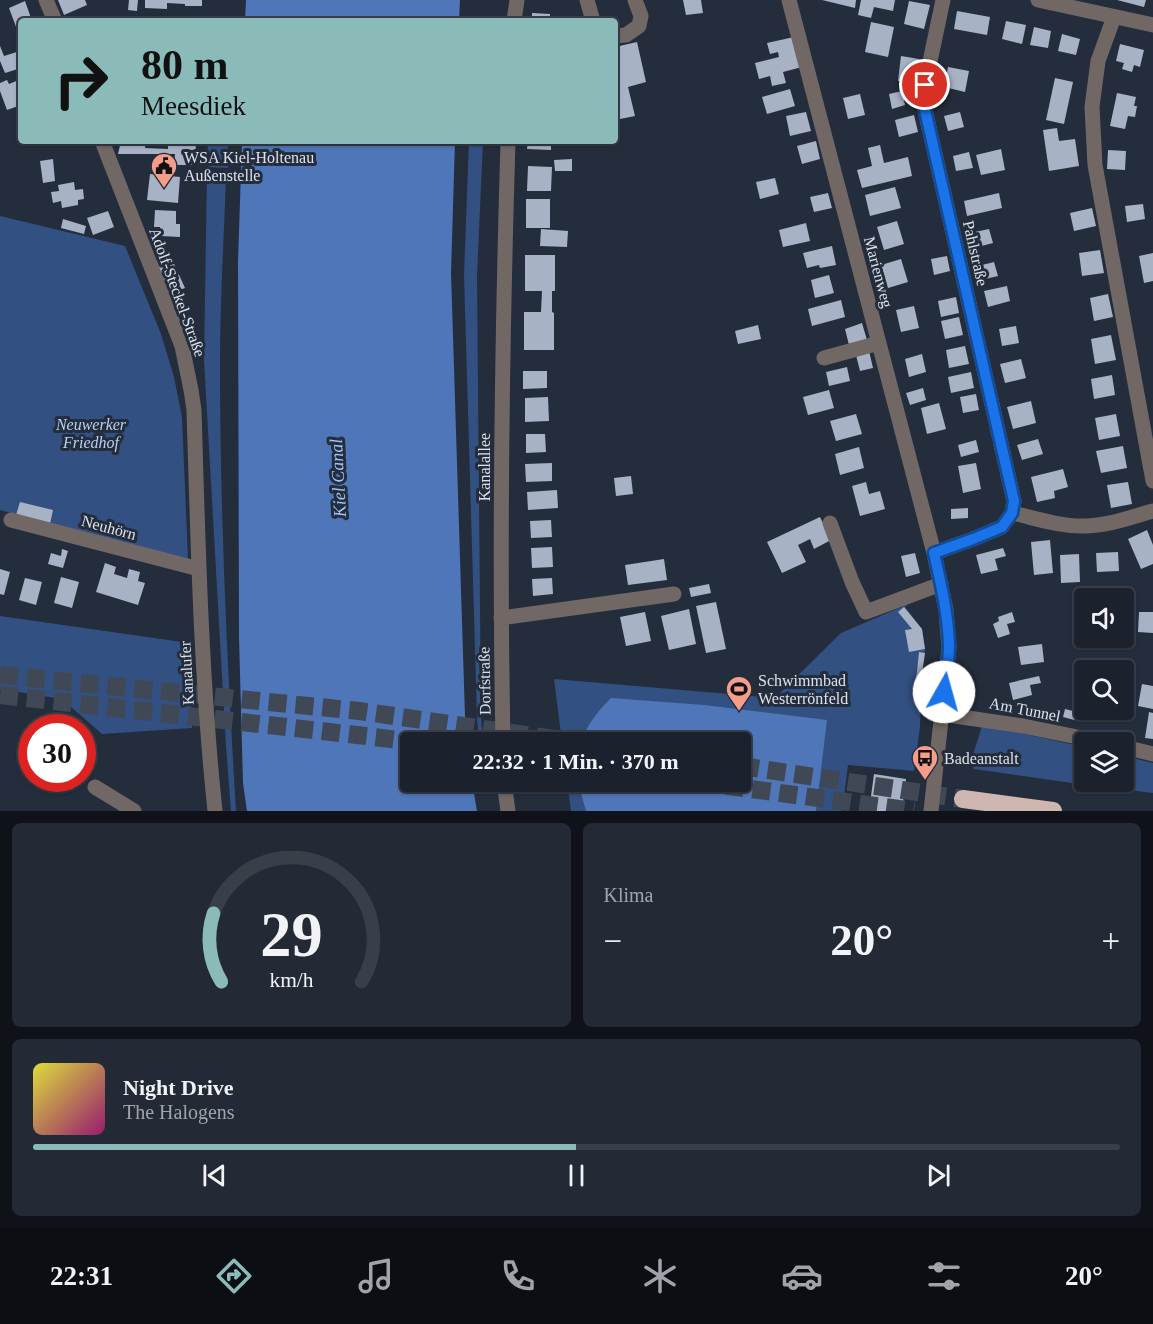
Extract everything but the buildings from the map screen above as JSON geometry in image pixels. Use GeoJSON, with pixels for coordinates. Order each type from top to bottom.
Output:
{"type":"FeatureCollection","features":[{"type":"Feature","properties":{"kind":"highway"},"geometry":{"type":"LineString","coordinates":[[963,799],[1053,811]]}},
{"type":"Feature","properties":{"kind":"street"},"geometry":{"type":"LineString","coordinates":[[46,0],[54,18]]}},
{"type":"Feature","properties":{"kind":"street"},"geometry":{"type":"LineString","coordinates":[[514,18],[517,0]]}},
{"type":"Feature","properties":{"kind":"street"},"geometry":{"type":"LineString","coordinates":[[587,0],[592,18]]}},
{"type":"Feature","properties":{"kind":"street"},"geometry":{"type":"LineString","coordinates":[[618,35],[626,34],[639,26],[641,16],[634,0]]}},
{"type":"Feature","properties":{"kind":"street","name":"Marienweg"},"geometry":{"type":"LineString","coordinates":[[789,0],[934,553],[946,610],[949,648],[931,811]]}},
{"type":"Feature","properties":{"kind":"street","name":"Pahlstraße"},"geometry":{"type":"LineString","coordinates":[[943,0],[925,85],[925,110],[1014,501],[1012,513]]}},
{"type":"Feature","properties":{"kind":"street"},"geometry":{"type":"LineString","coordinates":[[1038,0],[1153,25]]}},
{"type":"Feature","properties":{"kind":"street"},"geometry":{"type":"LineString","coordinates":[[1114,16],[1098,61],[1092,107],[1095,165],[1153,481]]}},
{"type":"Feature","properties":{"kind":"street","name":"Adolf-Steckel-Straße"},"geometry":{"type":"LineString","coordinates":[[103,144],[182,346],[194,410],[198,532]]}},
{"type":"Feature","properties":{"kind":"street","name":"Kanalallee"},"geometry":{"type":"LineString","coordinates":[[501,618],[503,316],[508,144]]}},
{"type":"Feature","properties":{"kind":"street"},"geometry":{"type":"LineString","coordinates":[[824,358],[879,343]]}},
{"type":"Feature","properties":{"kind":"street"},"geometry":{"type":"LineString","coordinates":[[934,553],[1002,527],[1012,513],[1084,526],[1110,524],[1153,511]]}},
{"type":"Feature","properties":{"kind":"street","name":"Neuhörn"},"geometry":{"type":"LineString","coordinates":[[11,520],[199,569]]}},
{"type":"Feature","properties":{"kind":"street"},"geometry":{"type":"LineString","coordinates":[[830,523],[866,612],[941,584]]}},
{"type":"Feature","properties":{"kind":"street","name":"Kanalufer"},"geometry":{"type":"LineString","coordinates":[[198,532],[208,744],[215,811]]}},
{"type":"Feature","properties":{"kind":"street"},"geometry":{"type":"LineString","coordinates":[[501,618],[674,594]]}},
{"type":"Feature","properties":{"kind":"street","name":"Dorfstraße"},"geometry":{"type":"LineString","coordinates":[[501,618],[503,732]]}},
{"type":"Feature","properties":{"kind":"street","name":"Am Tunnel"},"geometry":{"type":"LineString","coordinates":[[941,714],[1074,736]]}},
{"type":"Feature","properties":{"kind":"street"},"geometry":{"type":"LineString","coordinates":[[1134,749],[1153,754]]}},
{"type":"Feature","properties":{"kind":"street"},"geometry":{"type":"LineString","coordinates":[[96,789],[134,811]]}},
{"type":"Feature","properties":{"kind":"street"},"geometry":{"type":"LineString","coordinates":[[505,792],[508,811]]}},
{"type":"Feature","properties":{"kind":"green space"},"geometry":{"type":"Polygon","coordinates":[[[208,144],[228,144],[228,168],[207,167],[208,144]]]}},
{"type":"Feature","properties":{"kind":"green space"},"geometry":{"type":"Polygon","coordinates":[[[469,144],[483,144],[477,276],[482,732],[478,732],[464,275],[469,144]]]}},
{"type":"Feature","properties":{"kind":"green space"},"geometry":{"type":"Polygon","coordinates":[[[207,175],[226,176],[220,418],[225,587],[236,811],[231,811],[226,746],[204,360],[207,175]]]}},
{"type":"Feature","properties":{"kind":"green space","name":"Neuwerker Friedhof"},"geometry":{"type":"Polygon","coordinates":[[[0,216],[125,246],[161,334],[174,377],[182,417],[188,559],[0,510],[0,216]]]}},
{"type":"Feature","properties":{"kind":"green space","name":"Schwimmbad Westerrönfeld"},"geometry":{"type":"Polygon","coordinates":[[[908,604],[905,607],[922,629],[925,649],[921,681],[920,727],[914,771],[848,765],[842,811],[571,811],[568,792],[751,792],[751,732],[561,732],[554,679],[775,698],[841,633],[908,604]]]}},
{"type":"Feature","properties":{"kind":"green space"},"geometry":{"type":"Polygon","coordinates":[[[0,616],[189,643],[192,728],[102,734],[96,729],[96,714],[79,714],[62,699],[0,689],[0,616]]]}},
{"type":"Feature","properties":{"kind":"green space"},"geometry":{"type":"Polygon","coordinates":[[[982,726],[1002,729],[1074,745],[1074,783],[974,769],[970,764],[982,726]]]}},
{"type":"Feature","properties":{"kind":"green space"},"geometry":{"type":"Polygon","coordinates":[[[1134,758],[1153,763],[1153,793],[1134,791],[1134,758]]]}},
{"type":"Feature","properties":{"kind":"water"},"geometry":{"type":"Polygon","coordinates":[[[246,0],[460,0],[459,18],[245,18],[246,0]]]}},
{"type":"Feature","properties":{"kind":"water","name":"Kiel Canal"},"geometry":{"type":"Polygon","coordinates":[[[242,144],[455,144],[451,273],[467,732],[400,732],[400,792],[474,792],[477,811],[247,811],[243,783],[239,637],[238,262],[242,144]]]}},
{"type":"Feature","properties":{"kind":"water"},"geometry":{"type":"Polygon","coordinates":[[[611,698],[704,705],[827,720],[816,811],[586,811],[581,792],[751,792],[751,732],[586,732],[611,698]]]}},
{"type":"Feature","properties":{"kind":"tunnel"},"geometry":{"type":"LineString","coordinates":[[0,675],[359,711],[505,732]]}},
{"type":"Feature","properties":{"kind":"tunnel"},"geometry":{"type":"LineString","coordinates":[[0,695],[400,740]]}},
{"type":"Feature","properties":{"kind":"tunnel"},"geometry":{"type":"LineString","coordinates":[[751,767],[963,799]]}},
{"type":"Feature","properties":{"kind":"tunnel"},"geometry":{"type":"LineString","coordinates":[[751,789],[914,811]]}},
{"type":"Feature","properties":{"kind":"place","name":"WSA Kiel-Holtenau Außenstelle"},"geometry":{"type":"Point","coordinates":[164,189]}},
{"type":"Feature","properties":{"kind":"place","name":"Schwimmbad Westerrönfeld"},"geometry":{"type":"Point","coordinates":[739,712]}},
{"type":"Feature","properties":{"kind":"place","name":"Badeanstalt"},"geometry":{"type":"Point","coordinates":[925,781]}},
{"type":"Feature","properties":{"kind":"route"},"geometry":{"type":"LineString","coordinates":[[925,85],[925,110],[1014,501],[1012,513],[1002,527],[934,553],[948,630],[949,648],[944,692]]}}]}
